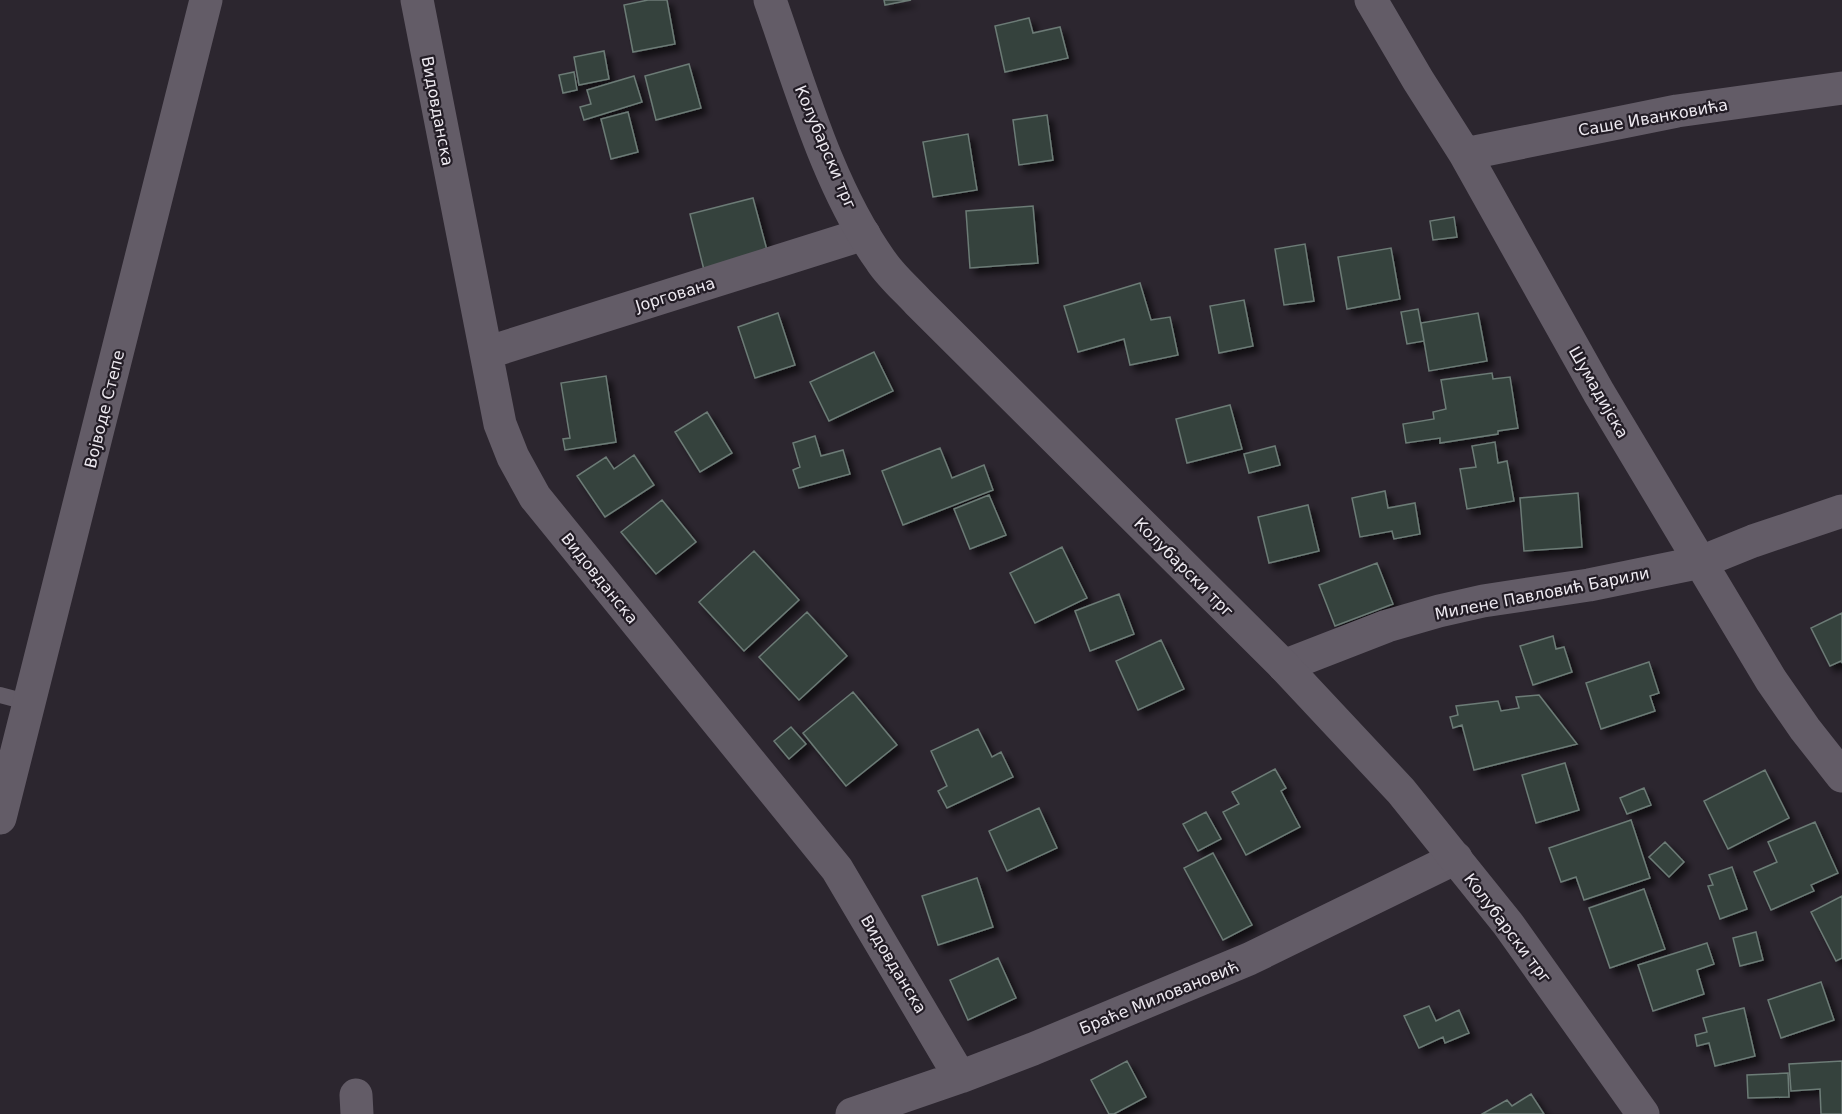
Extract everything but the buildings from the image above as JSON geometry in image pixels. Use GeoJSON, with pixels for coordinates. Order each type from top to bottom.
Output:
{"type":"FeatureCollection","features":[{"type":"Feature","properties":{"kind":"street","name":"Војводе Степе"},"geometry":{"type":"LineString","coordinates":[[0,818],[15,699],[206,0]]}},
{"type":"Feature","properties":{"kind":"street","name":"Видовданска"},"geometry":{"type":"LineString","coordinates":[[417,0],[500,424],[513,457],[535,497],[837,869],[960,1077]]}},
{"type":"Feature","properties":{"kind":"street","name":"Колубарски трг"},"geometry":{"type":"LineString","coordinates":[[770,0],[837,184],[882,262],[918,302],[1284,666],[1401,791],[1508,924],[1635,1112]]}},
{"type":"Feature","properties":{"kind":"street","name":"Шумадијска"},"geometry":{"type":"LineString","coordinates":[[1371,0],[1465,154],[1599,393],[1772,680],[1805,729],[1842,776]]}},
{"type":"Feature","properties":{"kind":"street","name":"Саше Иванковића"},"geometry":{"type":"LineString","coordinates":[[1465,154],[1677,111],[1842,88]]}},
{"type":"Feature","properties":{"kind":"street","name":"Јоргована"},"geometry":{"type":"LineString","coordinates":[[486,353],[864,234]]}},
{"type":"Feature","properties":{"kind":"street","name":"Милене Павловић Барили"},"geometry":{"type":"LineString","coordinates":[[1284,666],[1387,626],[1439,611],[1483,601],[1589,585],[1701,562],[1842,510]]}},
{"type":"Feature","properties":{"kind":"street","name":"Браће Миловановић"},"geometry":{"type":"LineString","coordinates":[[852,1114],[960,1077],[1249,959],[1456,858]]}}]}
